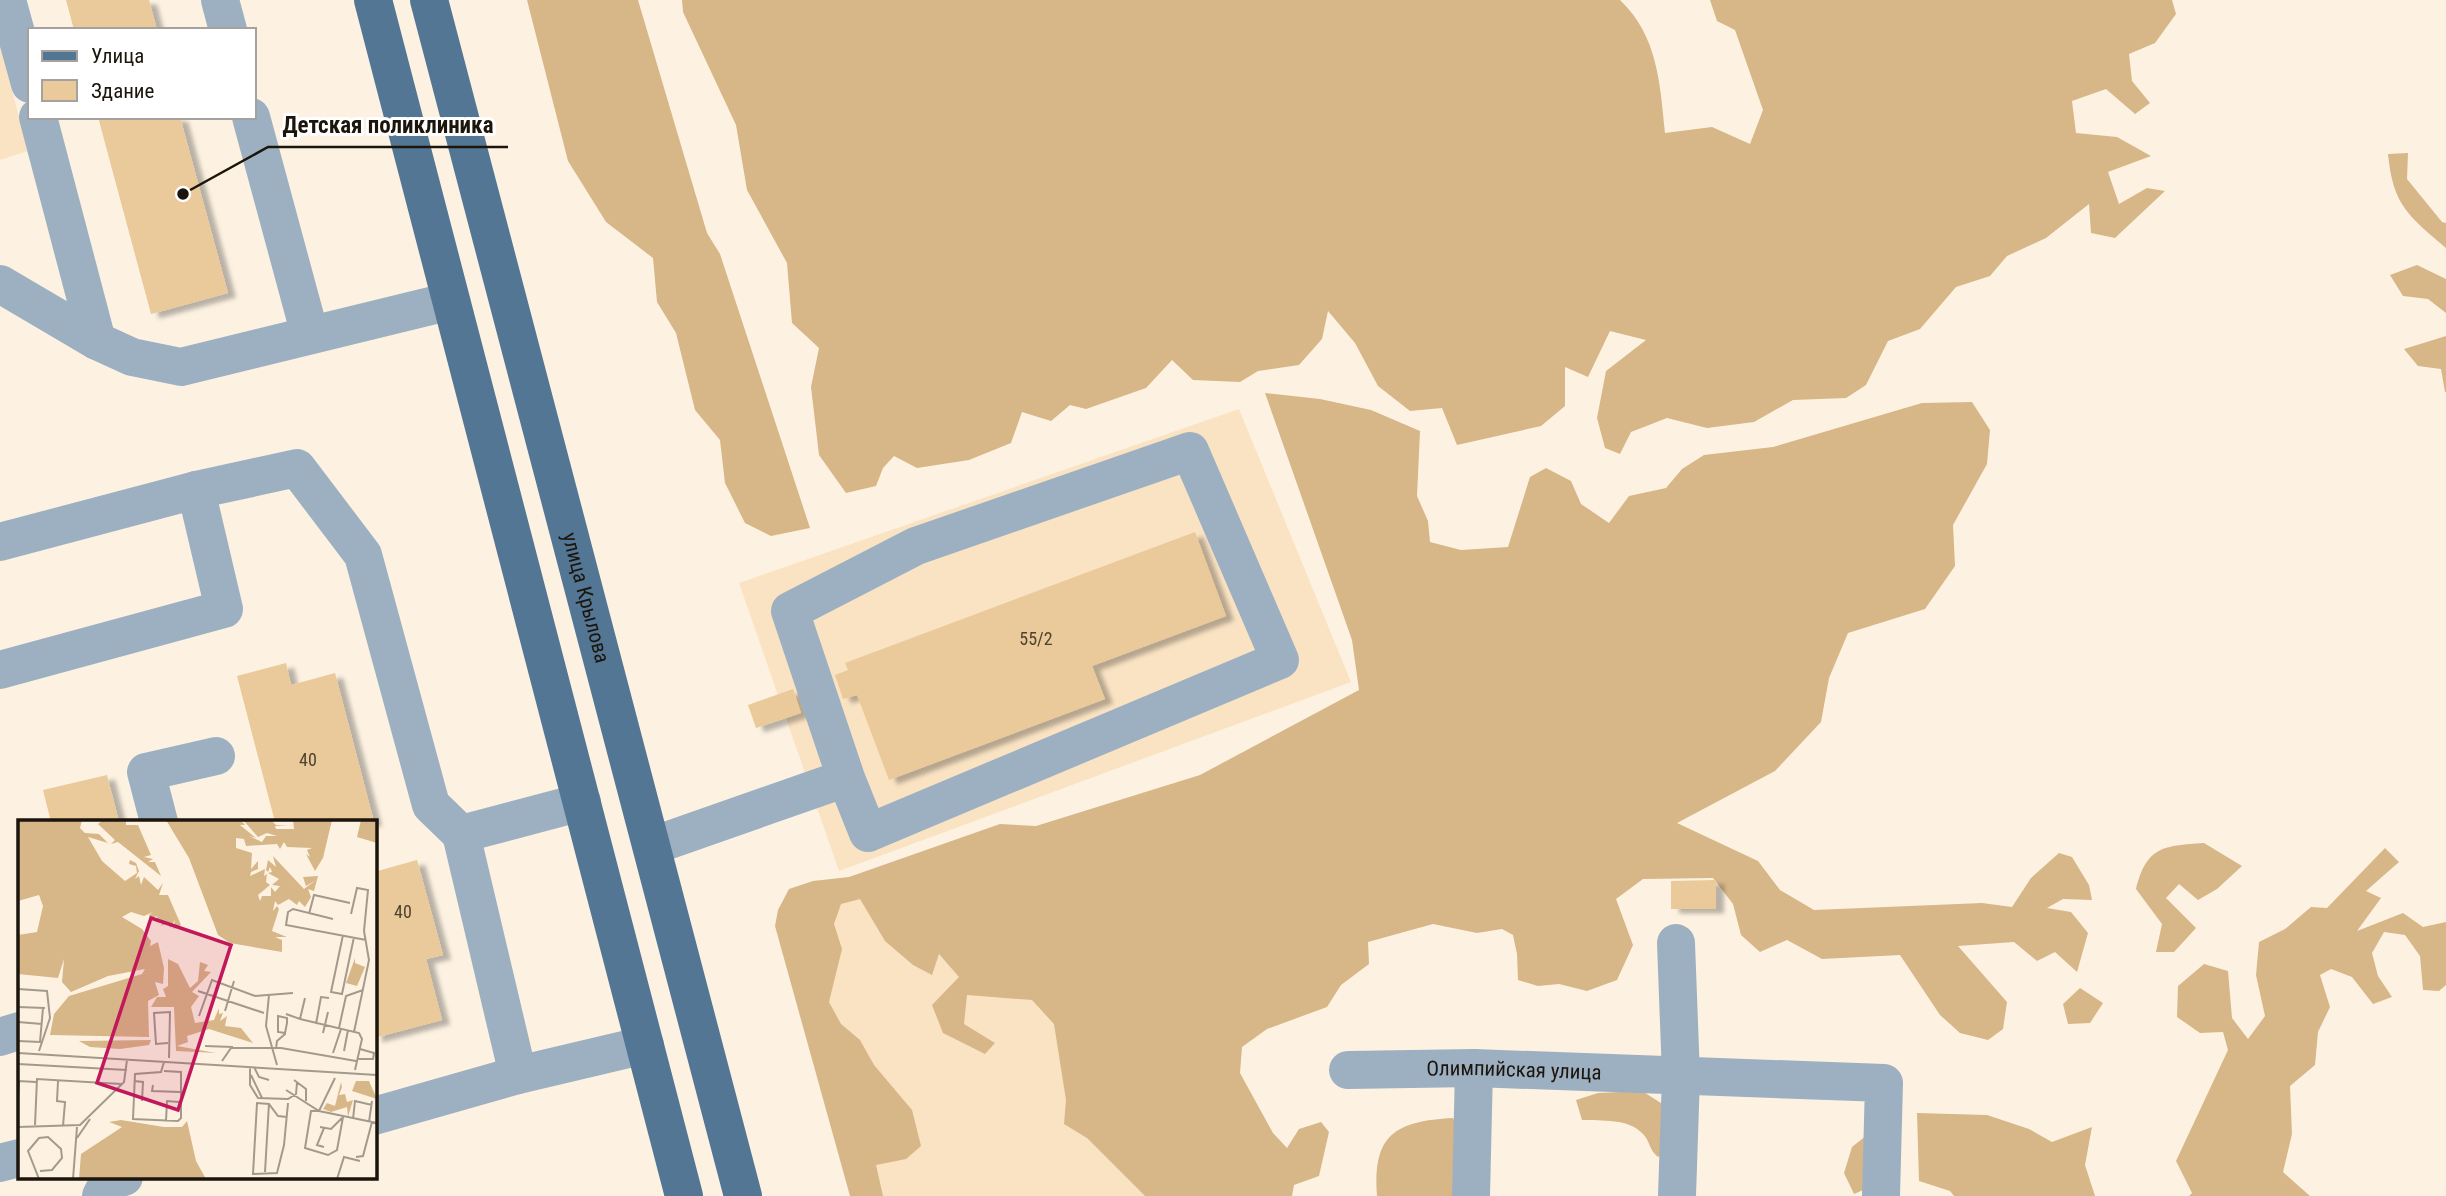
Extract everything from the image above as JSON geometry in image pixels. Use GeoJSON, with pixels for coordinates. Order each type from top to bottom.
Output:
{"type":"FeatureCollection","features":[{"type":"Feature","properties":{"kind":"main road"},"geometry":{"type":"LineString","coordinates":[[373,0],[684,1196]]}},
{"type":"Feature","properties":{"kind":"main road","name":"улица Крылова"},"geometry":{"type":"LineString","coordinates":[[429,0],[743,1196]]}},
{"type":"Feature","properties":{"kind":"main road"},"geometry":{"type":"LineString","coordinates":[[598,862],[652,846]]}},
{"type":"Feature","properties":{"kind":"street"},"geometry":{"type":"LineString","coordinates":[[8,0],[28,77]]}},
{"type":"Feature","properties":{"kind":"street"},"geometry":{"type":"LineString","coordinates":[[220,0],[227,28]]}},
{"type":"Feature","properties":{"kind":"street"},"geometry":{"type":"LineString","coordinates":[[39,119],[97,341]]}},
{"type":"Feature","properties":{"kind":"street"},"geometry":{"type":"LineString","coordinates":[[252,119],[310,335]]}},
{"type":"Feature","properties":{"kind":"street"},"geometry":{"type":"LineString","coordinates":[[0,284],[97,341],[132,357],[181,367],[452,301]]}},
{"type":"Feature","properties":{"kind":"street"},"geometry":{"type":"LineString","coordinates":[[1190,451],[1279,660],[868,833],[846,778],[790,611],[916,546],[1190,451]]}},
{"type":"Feature","properties":{"kind":"street"},"geometry":{"type":"LineString","coordinates":[[0,542],[196,490],[297,468],[363,555],[431,805],[461,834],[518,1075]]}},
{"type":"Feature","properties":{"kind":"street"},"geometry":{"type":"LineString","coordinates":[[0,670],[224,609],[196,490]]}},
{"type":"Feature","properties":{"kind":"street"},"geometry":{"type":"LineString","coordinates":[[159,820],[146,772],[216,756]]}},
{"type":"Feature","properties":{"kind":"street"},"geometry":{"type":"LineString","coordinates":[[652,846],[846,778]]}},
{"type":"Feature","properties":{"kind":"street"},"geometry":{"type":"LineString","coordinates":[[461,834],[582,802]]}},
{"type":"Feature","properties":{"kind":"street"},"geometry":{"type":"LineString","coordinates":[[1676,943],[1681,1076],[1677,1196]]}},
{"type":"Feature","properties":{"kind":"street"},"geometry":{"type":"LineString","coordinates":[[0,1037],[18,1031]]}},
{"type":"Feature","properties":{"kind":"street"},"geometry":{"type":"LineString","coordinates":[[376,1115],[518,1075],[645,1045]]}},
{"type":"Feature","properties":{"kind":"street"},"geometry":{"type":"LineString","coordinates":[[1471,1196],[1474,1068]]}},
{"type":"Feature","properties":{"kind":"street","name":"Олимпийская улица"},"geometry":{"type":"LineString","coordinates":[[1348,1070],[1474,1068],[1884,1083],[1881,1196]]}},
{"type":"Feature","properties":{"kind":"street"},"geometry":{"type":"LineString","coordinates":[[0,1163],[18,1158]]}},
{"type":"Feature","properties":{"kind":"shaded area"},"geometry":{"type":"Polygon","coordinates":[[[527,0],[638,0],[707,233],[720,254],[810,528],[771,536],[745,523],[725,483],[720,440],[695,410],[676,333],[657,302],[653,258],[606,222],[568,161],[527,0]]]}},
{"type":"Feature","properties":{"kind":"shaded area"},"geometry":{"type":"Polygon","coordinates":[[[682,0],[1620,0],[1633,14],[1650,45],[1659,79],[1665,133],[1712,127],[1750,144],[1763,110],[1735,30],[1717,21],[1710,0],[2172,0],[2176,14],[2155,43],[2129,54],[2132,81],[2150,103],[2135,114],[2106,89],[2072,101],[2076,133],[2117,137],[2151,156],[2108,172],[2119,204],[2147,188],[2165,191],[2115,238],[2091,233],[2089,204],[2046,238],[2007,256],[1990,276],[1956,287],[1920,329],[1888,341],[1866,385],[1846,398],[1793,400],[1754,422],[1707,428],[1667,418],[1631,432],[1620,454],[1605,448],[1597,418],[1606,371],[1646,340],[1610,331],[1588,377],[1565,367],[1565,406],[1541,426],[1457,445],[1442,408],[1410,411],[1378,386],[1355,343],[1328,311],[1322,339],[1299,365],[1258,371],[1240,382],[1193,380],[1172,360],[1146,388],[1086,409],[1070,405],[1051,421],[1022,412],[1011,443],[969,460],[917,468],[894,456],[883,468],[876,486],[846,493],[819,455],[811,387],[819,348],[792,323],[787,263],[747,190],[736,125],[683,12],[682,0]]]}},
{"type":"Feature","properties":{"kind":"shaded area"},"geometry":{"type":"Polygon","coordinates":[[[0,45],[28,151],[0,160],[0,45]]]}},
{"type":"Feature","properties":{"kind":"shaded area"},"geometry":{"type":"Polygon","coordinates":[[[2408,153],[2407,179],[2442,222],[2446,223],[2446,248],[2413,218],[2394,186],[2388,154],[2408,153]]]}},
{"type":"Feature","properties":{"kind":"shaded area"},"geometry":{"type":"Polygon","coordinates":[[[2417,265],[2446,279],[2446,313],[2428,299],[2403,296],[2390,275],[2417,265]]]}},
{"type":"Feature","properties":{"kind":"shaded area"},"geometry":{"type":"Polygon","coordinates":[[[2446,336],[2445,392],[2441,369],[2418,366],[2404,349],[2446,336]]]}},
{"type":"Feature","properties":{"kind":"shaded area"},"geometry":{"type":"Polygon","coordinates":[[[1265,393],[1320,399],[1371,410],[1420,431],[1417,496],[1428,521],[1430,542],[1461,550],[1508,547],[1530,477],[1546,468],[1571,481],[1581,504],[1609,523],[1629,496],[1666,488],[1682,469],[1704,455],[1773,447],[1922,403],[1972,402],[1990,430],[1987,464],[1953,525],[1955,566],[1925,609],[1848,633],[1829,678],[1821,722],[1775,771],[1677,823],[1758,861],[1780,890],[1814,910],[1982,903],[2012,907],[2031,878],[2059,853],[2072,857],[2089,885],[2092,900],[2063,899],[2047,908],[2071,912],[2088,933],[2077,972],[2055,952],[2037,961],[2014,942],[1958,946],[2007,1002],[2003,1029],[1988,1040],[1960,1033],[1940,1015],[1900,955],[1822,959],[1787,940],[1760,952],[1741,935],[1733,904],[1713,878],[1643,879],[1616,899],[1633,945],[1617,980],[1587,991],[1559,984],[1538,986],[1518,980],[1513,935],[1502,929],[1477,933],[1433,924],[1368,942],[1369,964],[1341,985],[1327,1007],[1267,1029],[1242,1047],[1240,1073],[1273,1133],[1287,1148],[1299,1129],[1321,1122],[1329,1132],[1319,1176],[1294,1185],[1292,1196],[1145,1196],[1087,1138],[1064,1124],[1066,1100],[1054,1024],[1032,1000],[967,995],[964,1024],[995,1043],[985,1054],[943,1033],[932,1005],[959,977],[939,954],[932,975],[913,965],[885,941],[860,899],[841,904],[834,924],[842,949],[829,1002],[841,1024],[860,1040],[874,1065],[912,1110],[921,1146],[906,1159],[876,1165],[883,1196],[850,1196],[775,926],[778,910],[789,889],[813,881],[849,877],[1000,824],[1036,826],[1200,775],[1359,690],[1352,640],[1265,393]]]}},
{"type":"Feature","properties":{"kind":"shaded area"},"geometry":{"type":"Polygon","coordinates":[[[1239,409],[1351,682],[839,871],[739,583],[1239,409]]]}},
{"type":"Feature","properties":{"kind":"shaded area"},"geometry":{"type":"Polygon","coordinates":[[[1031,831],[1087,1138],[1145,1196],[860,1196],[782,938],[840,889],[1031,831]]]}},
{"type":"Feature","properties":{"kind":"shaded area"},"geometry":{"type":"Polygon","coordinates":[[[2204,843],[2242,866],[2217,889],[2198,900],[2179,884],[2166,898],[2196,928],[2174,952],[2156,952],[2162,924],[2136,889],[2140,875],[2145,864],[2159,851],[2178,845],[2204,843]]]}},
{"type":"Feature","properties":{"kind":"shaded area"},"geometry":{"type":"Polygon","coordinates":[[[2385,848],[2399,862],[2366,891],[2381,898],[2357,931],[2403,913],[2423,927],[2446,922],[2446,985],[2439,991],[2423,990],[2420,956],[2405,935],[2384,932],[2372,953],[2378,976],[2392,997],[2373,1004],[2352,977],[2331,969],[2320,975],[2330,1007],[2318,1032],[2315,1065],[2290,1086],[2292,1134],[2283,1172],[2310,1196],[2189,1196],[2192,1193],[2176,1161],[2228,1050],[2223,1032],[2200,1033],[2177,1017],[2178,986],[2204,964],[2228,971],[2232,1018],[2248,1039],[2265,1016],[2256,975],[2259,942],[2285,929],[2311,907],[2327,908],[2385,848]]]}},
{"type":"Feature","properties":{"kind":"shaded area"},"geometry":{"type":"Polygon","coordinates":[[[2080,988],[2103,1003],[2090,1023],[2068,1024],[2063,1004],[2080,988]]]}},
{"type":"Feature","properties":{"kind":"shaded area"},"geometry":{"type":"Polygon","coordinates":[[[1642,1091],[1672,1110],[1672,1150],[1658,1157],[1643,1134],[1630,1125],[1614,1121],[1582,1120],[1576,1100],[1598,1093],[1642,1091]]]}},
{"type":"Feature","properties":{"kind":"shaded area"},"geometry":{"type":"Polygon","coordinates":[[[1917,1113],[1987,1115],[2029,1129],[2052,1142],[2092,1127],[2085,1165],[2095,1196],[1954,1196],[1950,1191],[1919,1181],[1917,1113]]]}},
{"type":"Feature","properties":{"kind":"shaded area"},"geometry":{"type":"Polygon","coordinates":[[[1453,1118],[1465,1141],[1462,1196],[1377,1196],[1376,1175],[1379,1158],[1391,1135],[1416,1123],[1453,1118]]]}},
{"type":"Feature","properties":{"kind":"shaded area"},"geometry":{"type":"Polygon","coordinates":[[[1867,1135],[1870,1187],[1854,1194],[1844,1173],[1852,1147],[1867,1135]]]}},
{"type":"Feature","properties":{"kind":"building"},"geometry":{"type":"Polygon","coordinates":[[[66,0],[149,0],[156,28],[73,28],[66,0]]]}},
{"type":"Feature","properties":{"kind":"building"},"geometry":{"type":"Polygon","coordinates":[[[99,119],[181,119],[228,293],[151,314],[99,119]]]}},
{"type":"Feature","properties":{"kind":"building"},"geometry":{"type":"Polygon","coordinates":[[[1195,532],[1226,616],[1092,666],[1105,699],[889,780],[857,695],[843,699],[835,675],[848,670],[845,663],[1195,532]]]}},
{"type":"Feature","properties":{"kind":"building"},"geometry":{"type":"Polygon","coordinates":[[[286,663],[291,685],[335,673],[373,820],[274,820],[237,676],[286,663]]]}},
{"type":"Feature","properties":{"kind":"building"},"geometry":{"type":"Polygon","coordinates":[[[793,689],[801,713],[756,728],[748,705],[793,689]]]}},
{"type":"Feature","properties":{"kind":"building"},"geometry":{"type":"Polygon","coordinates":[[[107,775],[118,820],[50,820],[43,790],[107,775]]]}},
{"type":"Feature","properties":{"kind":"building"},"geometry":{"type":"Polygon","coordinates":[[[417,860],[443,955],[426,959],[442,1020],[376,1037],[376,871],[417,860]]]}},
{"type":"Feature","properties":{"kind":"building"},"geometry":{"type":"Polygon","coordinates":[[[1716,880],[1716,909],[1671,909],[1671,881],[1716,880]]]}},
{"type":"Feature","properties":{"kind":"place","name":"Детская поликлиника"},"geometry":{"type":"Point","coordinates":[183,194]}}]}
